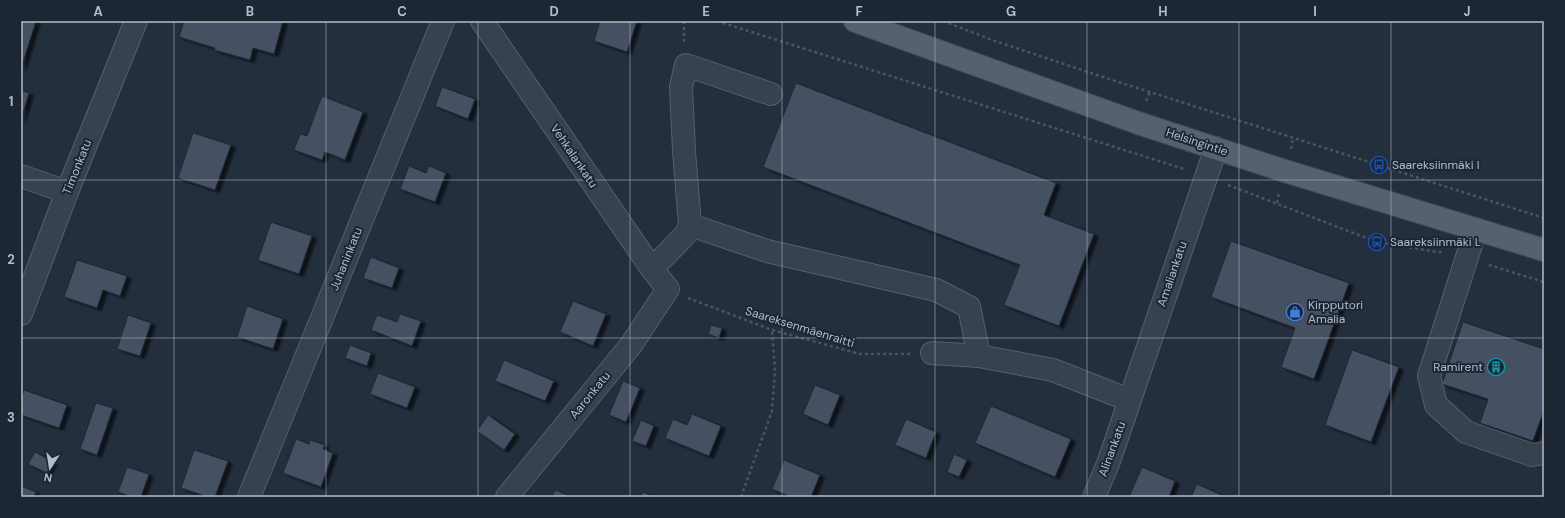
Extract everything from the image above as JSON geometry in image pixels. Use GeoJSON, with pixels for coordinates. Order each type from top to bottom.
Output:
{"type":"FeatureCollection","features":[{"type":"Feature","properties":{"kind":"main road","name":"Helsingintie"},"geometry":{"type":"LineString","coordinates":[[855,21],[1138,123],[1544,250]]}},
{"type":"Feature","properties":{"kind":"street","name":"Timonkatu"},"geometry":{"type":"LineString","coordinates":[[21,314],[67,192],[136,21]]}},
{"type":"Feature","properties":{"kind":"street","name":"Juhaninkatu"},"geometry":{"type":"LineString","coordinates":[[249,497],[443,21]]}},
{"type":"Feature","properties":{"kind":"street","name":"Vehkalankatu"},"geometry":{"type":"LineString","coordinates":[[482,21],[652,269],[668,290]]}},
{"type":"Feature","properties":{"kind":"street"},"geometry":{"type":"LineString","coordinates":[[652,269],[686,234],[690,225],[681,87],[686,65],[771,94]]}},
{"type":"Feature","properties":{"kind":"street","name":"Amaliankatu"},"geometry":{"type":"LineString","coordinates":[[1129,400],[1216,148]]}},
{"type":"Feature","properties":{"kind":"street"},"geometry":{"type":"LineString","coordinates":[[21,176],[67,192]]}},
{"type":"Feature","properties":{"kind":"street"},"geometry":{"type":"LineString","coordinates":[[690,225],[767,250],[936,290],[969,307],[979,356]]}},
{"type":"Feature","properties":{"kind":"street"},"geometry":{"type":"LineString","coordinates":[[1476,229],[1429,376],[1436,405],[1466,432],[1532,455],[1544,453]]}},
{"type":"Feature","properties":{"kind":"street","name":"Aaronkatu"},"geometry":{"type":"LineString","coordinates":[[507,497],[631,345],[668,290]]}},
{"type":"Feature","properties":{"kind":"street"},"geometry":{"type":"LineString","coordinates":[[932,354],[979,356],[1053,370],[1129,400]]}},
{"type":"Feature","properties":{"kind":"street","name":"Alinankatu"},"geometry":{"type":"LineString","coordinates":[[1094,497],[1109,461],[1129,400]]}},
{"type":"Feature","properties":{"kind":"path"},"geometry":{"type":"LineString","coordinates":[[684,21],[684,43]]}},
{"type":"Feature","properties":{"kind":"path"},"geometry":{"type":"LineString","coordinates":[[717,21],[1206,176],[1377,242],[1467,257],[1544,282]]}},
{"type":"Feature","properties":{"kind":"path"},"geometry":{"type":"LineString","coordinates":[[943,21],[995,41],[1120,83],[1544,218]]}},
{"type":"Feature","properties":{"kind":"path","name":"Saareksenmäenraitti"},"geometry":{"type":"LineString","coordinates":[[668,290],[772,330],[860,354],[932,354]]}},
{"type":"Feature","properties":{"kind":"path"},"geometry":{"type":"LineString","coordinates":[[740,497],[772,411],[775,371],[772,330]]}},
{"type":"Feature","properties":{"kind":"building"},"geometry":{"type":"Polygon","coordinates":[[[21,21],[36,21],[21,69],[21,21]]]}},
{"type":"Feature","properties":{"kind":"building"},"geometry":{"type":"Polygon","coordinates":[[[184,21],[283,21],[274,54],[253,48],[250,60],[214,50],[215,48],[179,37],[184,21]]]}},
{"type":"Feature","properties":{"kind":"building"},"geometry":{"type":"Polygon","coordinates":[[[600,21],[637,21],[627,52],[594,41],[600,21]]]}},
{"type":"Feature","properties":{"kind":"building"},"geometry":{"type":"Polygon","coordinates":[[[796,83],[1056,183],[1044,215],[1094,234],[1059,326],[1004,305],[1020,265],[763,167],[796,83]]]}},
{"type":"Feature","properties":{"kind":"building"},"geometry":{"type":"Polygon","coordinates":[[[442,87],[475,99],[468,119],[435,106],[442,87]]]}},
{"type":"Feature","properties":{"kind":"building"},"geometry":{"type":"Polygon","coordinates":[[[21,90],[29,93],[21,120],[21,90]]]}},
{"type":"Feature","properties":{"kind":"building"},"geometry":{"type":"Polygon","coordinates":[[[322,96],[363,112],[345,160],[325,152],[322,160],[294,150],[300,134],[307,136],[322,96]]]}},
{"type":"Feature","properties":{"kind":"building"},"geometry":{"type":"Polygon","coordinates":[[[193,133],[231,145],[215,190],[178,178],[193,133]]]}},
{"type":"Feature","properties":{"kind":"building"},"geometry":{"type":"Polygon","coordinates":[[[409,166],[426,173],[429,166],[446,173],[435,202],[400,189],[409,166]]]}},
{"type":"Feature","properties":{"kind":"building"},"geometry":{"type":"Polygon","coordinates":[[[271,222],[312,236],[299,274],[258,260],[271,222]]]}},
{"type":"Feature","properties":{"kind":"building","name":"Kirpputori Amalia"},"geometry":{"type":"Polygon","coordinates":[[[1231,241],[1349,283],[1314,379],[1281,367],[1295,328],[1211,297],[1231,241]]]}},
{"type":"Feature","properties":{"kind":"building"},"geometry":{"type":"Polygon","coordinates":[[[371,257],[399,268],[392,288],[363,278],[371,257]]]}},
{"type":"Feature","properties":{"kind":"building"},"geometry":{"type":"Polygon","coordinates":[[[77,260],[127,276],[120,296],[103,290],[97,308],[64,297],[77,260]]]}},
{"type":"Feature","properties":{"kind":"building"},"geometry":{"type":"Polygon","coordinates":[[[573,301],[606,314],[593,346],[560,332],[573,301]]]}},
{"type":"Feature","properties":{"kind":"building"},"geometry":{"type":"Polygon","coordinates":[[[247,306],[283,319],[273,349],[237,337],[247,306]]]}},
{"type":"Feature","properties":{"kind":"building"},"geometry":{"type":"Polygon","coordinates":[[[400,314],[421,321],[412,346],[371,330],[377,315],[397,322],[400,314]]]}},
{"type":"Feature","properties":{"kind":"building"},"geometry":{"type":"Polygon","coordinates":[[[128,315],[151,323],[140,356],[117,349],[128,315]]]}},
{"type":"Feature","properties":{"kind":"building","name":"Ramirent"},"geometry":{"type":"Polygon","coordinates":[[[1463,322],[1544,349],[1544,410],[1533,441],[1480,423],[1488,399],[1442,384],[1463,322]]]}},
{"type":"Feature","properties":{"kind":"building"},"geometry":{"type":"Polygon","coordinates":[[[711,325],[722,328],[719,338],[708,334],[711,325]]]}},
{"type":"Feature","properties":{"kind":"building"},"geometry":{"type":"Polygon","coordinates":[[[350,345],[371,353],[367,366],[345,358],[350,345]]]}},
{"type":"Feature","properties":{"kind":"building"},"geometry":{"type":"Polygon","coordinates":[[[1352,350],[1399,367],[1371,442],[1325,425],[1352,350]]]}},
{"type":"Feature","properties":{"kind":"building"},"geometry":{"type":"Polygon","coordinates":[[[504,360],[554,381],[545,401],[495,381],[504,360]]]}},
{"type":"Feature","properties":{"kind":"building"},"geometry":{"type":"Polygon","coordinates":[[[378,373],[415,387],[407,408],[370,394],[378,373]]]}},
{"type":"Feature","properties":{"kind":"building"},"geometry":{"type":"Polygon","coordinates":[[[623,381],[640,388],[626,422],[609,415],[623,381]]]}},
{"type":"Feature","properties":{"kind":"building"},"geometry":{"type":"Polygon","coordinates":[[[815,385],[840,395],[828,425],[803,414],[815,385]]]}},
{"type":"Feature","properties":{"kind":"building"},"geometry":{"type":"Polygon","coordinates":[[[24,390],[67,405],[59,428],[21,415],[21,399],[24,390]]]}},
{"type":"Feature","properties":{"kind":"building"},"geometry":{"type":"Polygon","coordinates":[[[96,403],[113,408],[97,455],[80,449],[96,403]]]}},
{"type":"Feature","properties":{"kind":"building"},"geometry":{"type":"Polygon","coordinates":[[[991,406],[1071,439],[1055,477],[975,443],[991,406]]]}},
{"type":"Feature","properties":{"kind":"building"},"geometry":{"type":"Polygon","coordinates":[[[692,414],[721,426],[709,456],[665,438],[673,419],[687,425],[692,414]]]}},
{"type":"Feature","properties":{"kind":"building"},"geometry":{"type":"Polygon","coordinates":[[[488,415],[515,434],[504,450],[477,431],[488,415]]]}},
{"type":"Feature","properties":{"kind":"building"},"geometry":{"type":"Polygon","coordinates":[[[906,419],[936,432],[926,458],[895,445],[906,419]]]}},
{"type":"Feature","properties":{"kind":"building"},"geometry":{"type":"Polygon","coordinates":[[[641,420],[654,426],[646,446],[632,441],[641,420]]]}},
{"type":"Feature","properties":{"kind":"building"},"geometry":{"type":"Polygon","coordinates":[[[296,439],[309,444],[310,440],[325,445],[323,449],[333,453],[321,487],[283,473],[296,439]]]}},
{"type":"Feature","properties":{"kind":"building"},"geometry":{"type":"Polygon","coordinates":[[[194,450],[228,461],[215,497],[208,497],[181,488],[194,450]]]}},
{"type":"Feature","properties":{"kind":"building"},"geometry":{"type":"Polygon","coordinates":[[[35,452],[53,462],[47,473],[28,464],[35,452]]]}},
{"type":"Feature","properties":{"kind":"building"},"geometry":{"type":"Polygon","coordinates":[[[954,454],[967,460],[959,477],[947,472],[954,454]]]}},
{"type":"Feature","properties":{"kind":"building"},"geometry":{"type":"Polygon","coordinates":[[[784,460],[820,475],[811,497],[791,497],[772,489],[784,460]]]}},
{"type":"Feature","properties":{"kind":"building"},"geometry":{"type":"Polygon","coordinates":[[[127,467],[149,474],[141,497],[132,497],[118,492],[127,467]]]}},
{"type":"Feature","properties":{"kind":"building"},"geometry":{"type":"Polygon","coordinates":[[[1142,467],[1175,481],[1169,497],[1129,497],[1142,467]]]}},
{"type":"Feature","properties":{"kind":"building"},"geometry":{"type":"Polygon","coordinates":[[[1197,484],[1226,497],[1191,497],[1197,484]]]}},
{"type":"Feature","properties":{"kind":"building"},"geometry":{"type":"Polygon","coordinates":[[[21,486],[36,492],[34,497],[21,497],[21,486]]]}},
{"type":"Feature","properties":{"kind":"building"},"geometry":{"type":"Polygon","coordinates":[[[555,490],[572,497],[552,497],[555,490]]]}},
{"type":"Feature","properties":{"kind":"building"},"geometry":{"type":"Polygon","coordinates":[[[643,492],[654,497],[641,497],[643,492]]]}},
{"type":"Feature","properties":{"kind":"place","name":"Saareksiinmäki I"},"geometry":{"type":"Point","coordinates":[1379,165]}},
{"type":"Feature","properties":{"kind":"place","name":"Saareksiinmäki L"},"geometry":{"type":"Point","coordinates":[1377,242]}},
{"type":"Feature","properties":{"kind":"place","name":"Kirpputori Amalia"},"geometry":{"type":"Point","coordinates":[1295,312]}},
{"type":"Feature","properties":{"kind":"place","name":"Ramirent"},"geometry":{"type":"Point","coordinates":[1496,367]}}]}
